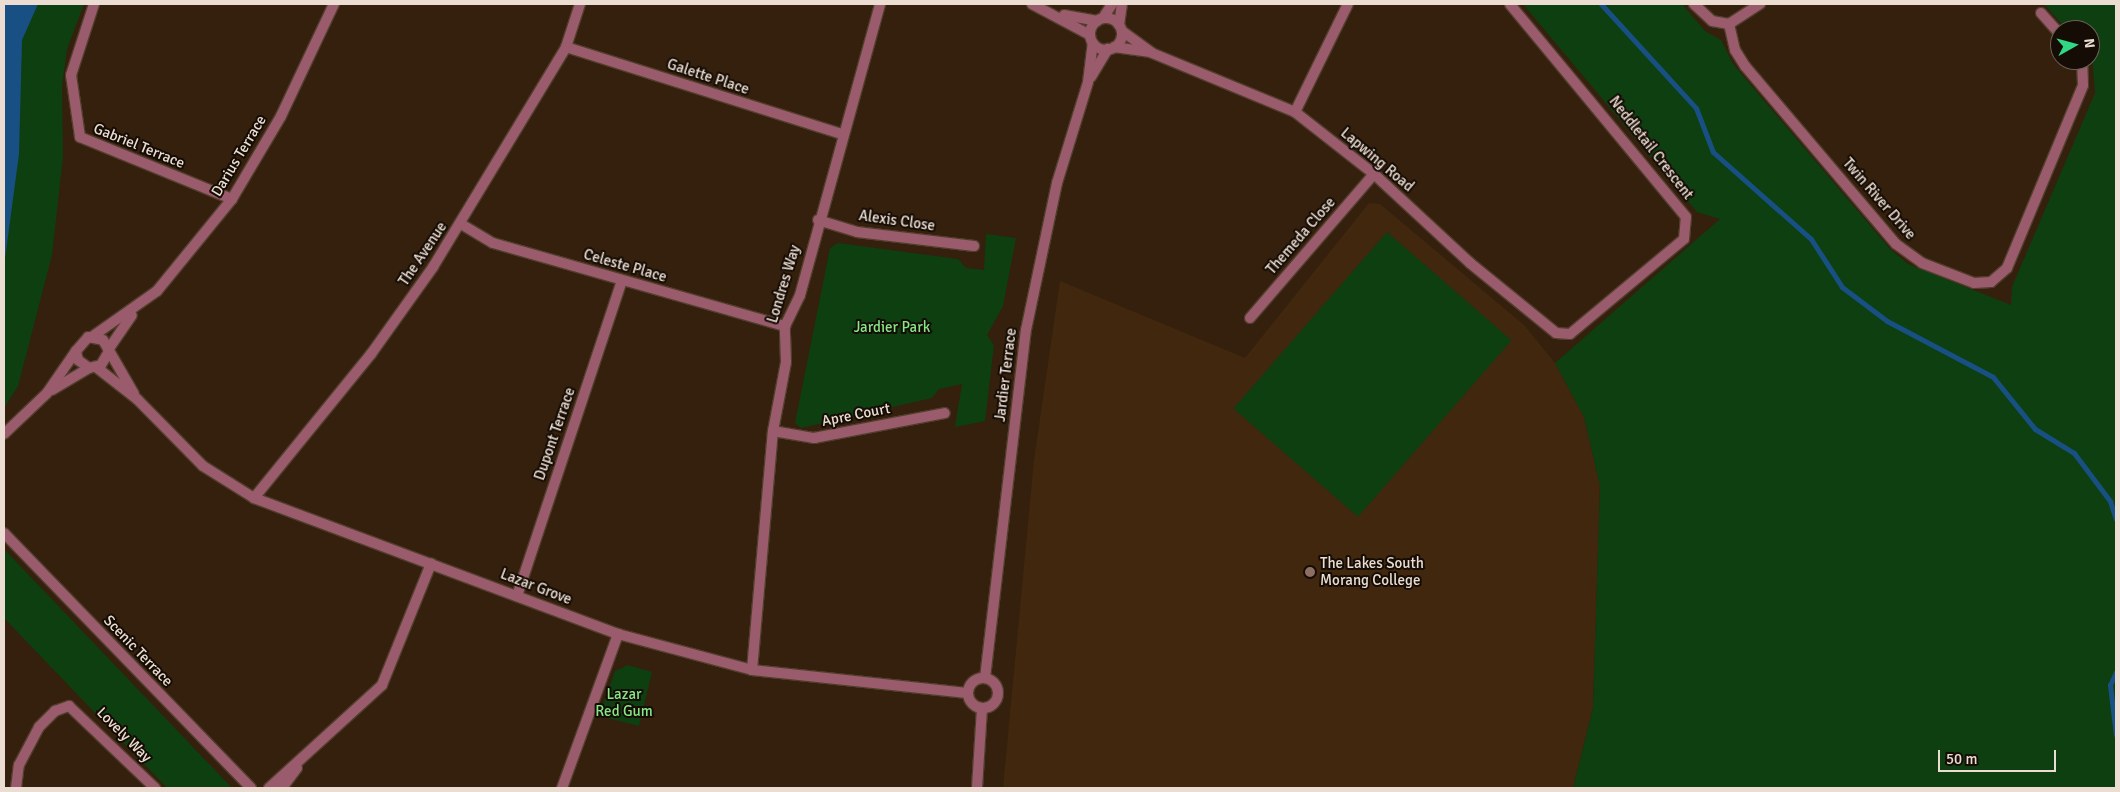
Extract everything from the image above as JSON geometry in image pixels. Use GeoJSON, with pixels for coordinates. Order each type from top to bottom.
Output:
{"type":"FeatureCollection","features":[{"type":"Feature","properties":{"kind":"street","name":"Gabriel Terrace"},"geometry":{"type":"LineString","coordinates":[[94,4],[71,75],[80,137],[232,199]]}},
{"type":"Feature","properties":{"kind":"street","name":"Darius Terrace"},"geometry":{"type":"LineString","coordinates":[[108,351],[141,304],[186,259],[232,199],[281,116],[334,4]]}},
{"type":"Feature","properties":{"kind":"street","name":"The Avenue"},"geometry":{"type":"LineString","coordinates":[[254,498],[370,354],[461,224],[566,47],[580,4]]}},
{"type":"Feature","properties":{"kind":"street","name":"Londres Way"},"geometry":{"type":"LineString","coordinates":[[752,670],[773,431],[786,362],[785,326],[800,295],[818,220],[880,4]]}},
{"type":"Feature","properties":{"kind":"street"},"geometry":{"type":"LineString","coordinates":[[1032,4],[1058,14]]}},
{"type":"Feature","properties":{"kind":"street"},"geometry":{"type":"LineString","coordinates":[[1100,19],[1112,4]]}},
{"type":"Feature","properties":{"kind":"street"},"geometry":{"type":"LineString","coordinates":[[1120,28],[1122,4]]}},
{"type":"Feature","properties":{"kind":"street"},"geometry":{"type":"LineString","coordinates":[[1295,112],[1348,4]]}},
{"type":"Feature","properties":{"kind":"street","name":"Neddletail Crescent"},"geometry":{"type":"LineString","coordinates":[[1510,4],[1617,128],[1686,217],[1688,228],[1684,239],[1580,328],[1570,334],[1556,333]]}},
{"type":"Feature","properties":{"kind":"street"},"geometry":{"type":"LineString","coordinates":[[1694,4],[1712,21],[1729,24],[1760,4]]}},
{"type":"Feature","properties":{"kind":"street","name":"Lapwing Road"},"geometry":{"type":"LineString","coordinates":[[1058,14],[1100,19],[1120,28],[1152,53]]}},
{"type":"Feature","properties":{"kind":"street","name":"Lapwing Road"},"geometry":{"type":"LineString","coordinates":[[1058,14],[1092,39],[1111,48],[1152,53],[1295,112],[1374,174],[1470,263],[1556,333]]}},
{"type":"Feature","properties":{"kind":"street"},"geometry":{"type":"LineString","coordinates":[[2041,14],[2050,23]]}},
{"type":"Feature","properties":{"kind":"street","name":"Jardier Terrace"},"geometry":{"type":"LineString","coordinates":[[985,678],[1026,330],[1057,183],[1088,82],[1092,39],[1100,19]]}},
{"type":"Feature","properties":{"kind":"street","name":"Twin River Drive"},"geometry":{"type":"LineString","coordinates":[[1729,24],[1735,50],[1745,66],[1896,244],[1922,263],[1980,284],[1998,278],[2007,268],[2083,85],[2082,70]]}},
{"type":"Feature","properties":{"kind":"street","name":"Jardier Terrace"},"geometry":{"type":"LineString","coordinates":[[1088,82],[1111,48],[1120,28]]}},
{"type":"Feature","properties":{"kind":"street","name":"Galette Place"},"geometry":{"type":"LineString","coordinates":[[566,47],[842,134]]}},
{"type":"Feature","properties":{"kind":"street","name":"Themeda Close"},"geometry":{"type":"LineString","coordinates":[[1250,318],[1374,174]]}},
{"type":"Feature","properties":{"kind":"street","name":"Alexis Close"},"geometry":{"type":"LineString","coordinates":[[818,220],[857,232],[974,246]]}},
{"type":"Feature","properties":{"kind":"street","name":"Celeste Place"},"geometry":{"type":"LineString","coordinates":[[461,224],[483,239],[622,281],[785,326]]}},
{"type":"Feature","properties":{"kind":"street","name":"Dupont Terrace"},"geometry":{"type":"LineString","coordinates":[[517,596],[622,281]]}},
{"type":"Feature","properties":{"kind":"street","name":"Darius Terrace"},"geometry":{"type":"LineString","coordinates":[[92,336],[141,304]]}},
{"type":"Feature","properties":{"kind":"street"},"geometry":{"type":"LineString","coordinates":[[4,434],[48,393],[80,342],[92,336],[102,340],[108,351],[93,368],[48,393]]}},
{"type":"Feature","properties":{"kind":"street"},"geometry":{"type":"LineString","coordinates":[[76,351],[81,364],[93,368]]}},
{"type":"Feature","properties":{"kind":"street","name":"Lazar Grove"},"geometry":{"type":"LineString","coordinates":[[108,351],[137,399]]}},
{"type":"Feature","properties":{"kind":"street","name":"Lazar Grove"},"geometry":{"type":"LineString","coordinates":[[93,368],[137,399],[203,466],[254,498],[618,634],[752,670],[967,693]]}},
{"type":"Feature","properties":{"kind":"street","name":"Apre Court"},"geometry":{"type":"LineString","coordinates":[[773,431],[814,438],[945,413]]}},
{"type":"Feature","properties":{"kind":"street","name":"Scenic Terrace"},"geometry":{"type":"LineString","coordinates":[[4,533],[251,788]]}},
{"type":"Feature","properties":{"kind":"street"},"geometry":{"type":"LineString","coordinates":[[269,788],[301,761],[382,685],[431,564]]}},
{"type":"Feature","properties":{"kind":"street"},"geometry":{"type":"LineString","coordinates":[[562,788],[618,634]]}},
{"type":"Feature","properties":{"kind":"street"},"geometry":{"type":"LineString","coordinates":[[985,678],[995,684],[998,694],[994,703],[982,708],[972,703],[967,693],[974,681],[985,678]]}},
{"type":"Feature","properties":{"kind":"street","name":"Lovely Way"},"geometry":{"type":"LineString","coordinates":[[16,788],[19,765],[40,727],[55,711],[69,706],[155,788]]}},
{"type":"Feature","properties":{"kind":"street"},"geometry":{"type":"LineString","coordinates":[[977,788],[982,708]]}},
{"type":"Feature","properties":{"kind":"street"},"geometry":{"type":"LineString","coordinates":[[282,788],[301,761]]}},
{"type":"Feature","properties":{"kind":"shaded area","name":"The Lakes South Morang College"},"geometry":{"type":"Polygon","coordinates":[[[1369,203],[1380,204],[1524,325],[1555,363],[1584,417],[1600,486],[1593,708],[1573,788],[1003,788],[1034,460],[1060,281],[1245,358],[1369,203]]]}},
{"type":"Feature","properties":{"kind":"green space"},"geometry":{"type":"Polygon","coordinates":[[[4,4],[84,4],[67,49],[62,86],[63,157],[52,255],[18,386],[4,408],[4,4]]]}},
{"type":"Feature","properties":{"kind":"green space"},"geometry":{"type":"Polygon","coordinates":[[[1523,4],[1682,4],[1705,31],[1721,40],[1733,64],[1890,249],[1908,264],[2011,305],[2012,287],[2095,93],[2093,70],[2100,70],[2100,20],[2058,20],[2044,4],[2116,4],[2116,788],[1573,788],[1593,708],[1600,486],[1584,417],[1555,363],[1720,219],[1697,212],[1523,4]]]}},
{"type":"Feature","properties":{"kind":"green space"},"geometry":{"type":"Polygon","coordinates":[[[1387,232],[1512,340],[1358,517],[1233,409],[1387,232]]]}},
{"type":"Feature","properties":{"kind":"green space","name":"Jardier Park"},"geometry":{"type":"Polygon","coordinates":[[[986,234],[1016,238],[1003,306],[987,335],[994,345],[985,421],[955,427],[962,384],[939,389],[932,398],[801,428],[795,423],[830,248],[838,243],[958,259],[966,268],[984,270],[986,234]]]}},
{"type":"Feature","properties":{"kind":"green space"},"geometry":{"type":"Polygon","coordinates":[[[4,549],[232,788],[167,788],[4,618],[4,549]]]}},
{"type":"Feature","properties":{"kind":"green space","name":"Lazar Red Gum"},"geometry":{"type":"Polygon","coordinates":[[[628,665],[652,672],[639,726],[599,716],[615,671],[628,665]]]}},
{"type":"Feature","properties":{"kind":"water"},"geometry":{"type":"Polygon","coordinates":[[[4,4],[38,4],[22,40],[19,154],[4,266],[4,4]]]}},
{"type":"Feature","properties":{"kind":"waterway"},"geometry":{"type":"LineString","coordinates":[[1601,4],[1696,108],[1713,152],[1811,239],[1842,287],[1887,321],[1993,377],[2035,429],[2074,453],[2110,501],[2116,519]]}},
{"type":"Feature","properties":{"kind":"waterway"},"geometry":{"type":"LineString","coordinates":[[2116,672],[2110,685],[2116,735]]}},
{"type":"Feature","properties":{"kind":"place","name":"The Lakes South Morang College"},"geometry":{"type":"Point","coordinates":[1310,572]}}]}
